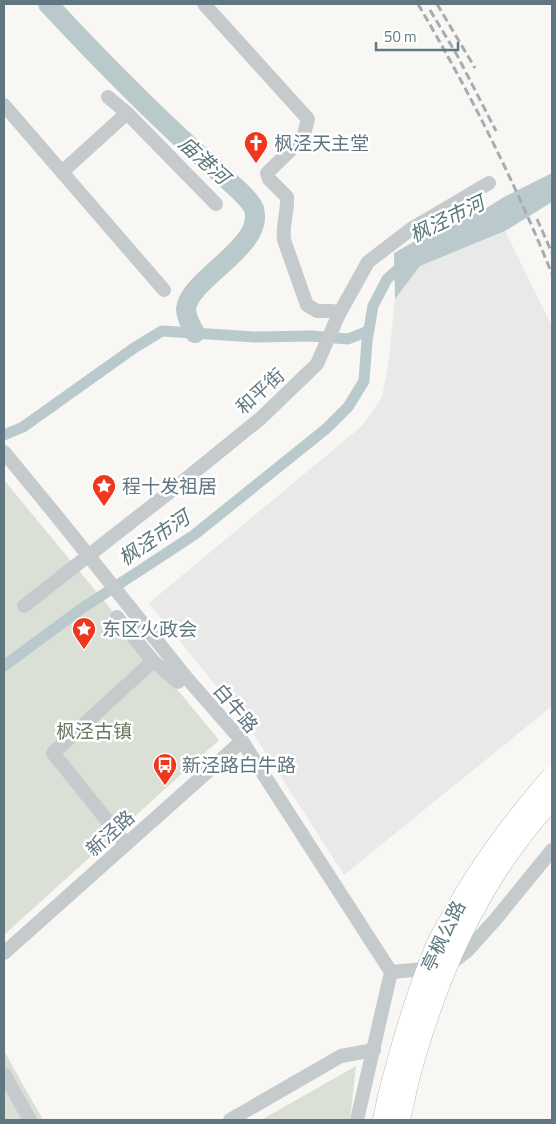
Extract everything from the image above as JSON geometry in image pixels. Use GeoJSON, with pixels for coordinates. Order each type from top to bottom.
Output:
{"type":"FeatureCollection","features":[{"type":"Feature","properties":{"kind":"highway","name":"亭枫公路"},"geometry":{"type":"LineString","coordinates":[[400,1120],[396,1097],[401,1044],[417,994],[436,946],[464,893],[526,806],[552,776]]}},
{"type":"Feature","properties":{"kind":"highway","name":"亭枫公路"},"geometry":{"type":"LineString","coordinates":[[383,1120],[416,1053],[451,956],[476,904],[496,872],[538,815],[552,800]]}},
{"type":"Feature","properties":{"kind":"street"},"geometry":{"type":"LineString","coordinates":[[204,4],[308,119],[303,138],[267,173],[269,179],[287,197],[288,206],[282,229],[284,240],[307,305],[317,312],[333,311],[337,319]]}},
{"type":"Feature","properties":{"kind":"street"},"geometry":{"type":"LineString","coordinates":[[108,96],[216,204]]}},
{"type":"Feature","properties":{"kind":"street"},"geometry":{"type":"LineString","coordinates":[[4,105],[164,290]]}},
{"type":"Feature","properties":{"kind":"street"},"geometry":{"type":"LineString","coordinates":[[62,172],[127,113]]}},
{"type":"Feature","properties":{"kind":"street","name":"和平街"},"geometry":{"type":"LineString","coordinates":[[24,606],[261,418],[317,364],[337,319],[368,262],[411,229],[490,183]]}},
{"type":"Feature","properties":{"kind":"street","name":"白牛路"},"geometry":{"type":"LineString","coordinates":[[7,455],[184,676],[242,741],[391,972]]}},
{"type":"Feature","properties":{"kind":"street"},"geometry":{"type":"LineString","coordinates":[[117,618],[153,661],[178,682],[184,676]]}},
{"type":"Feature","properties":{"kind":"street"},"geometry":{"type":"LineString","coordinates":[[126,844],[53,753],[153,661]]}},
{"type":"Feature","properties":{"kind":"street","name":"新泾路"},"geometry":{"type":"LineString","coordinates":[[4,953],[242,741]]}},
{"type":"Feature","properties":{"kind":"street"},"geometry":{"type":"LineString","coordinates":[[357,1120],[357,1113],[374,1050],[391,972],[435,968],[454,962],[467,951],[495,920],[552,850]]}},
{"type":"Feature","properties":{"kind":"street"},"geometry":{"type":"LineString","coordinates":[[230,1120],[341,1056],[374,1050]]}},
{"type":"Feature","properties":{"kind":"street"},"geometry":{"type":"LineString","coordinates":[[4,1074],[30,1120]]}},
{"type":"Feature","properties":{"kind":"shaded area"},"geometry":{"type":"Polygon","coordinates":[[[552,173],[552,202],[505,231],[420,266],[395,299],[394,253],[445,224],[480,212],[504,197],[552,173]]]}},
{"type":"Feature","properties":{"kind":"shaded area"},"geometry":{"type":"Polygon","coordinates":[[[505,231],[552,326],[552,706],[344,875],[249,727],[149,603],[362,426],[382,397],[388,366],[395,299],[420,266],[505,231]]]}},
{"type":"Feature","properties":{"kind":"green space","name":"枫泾古镇"},"geometry":{"type":"Polygon","coordinates":[[[4,480],[219,740],[4,935],[4,480]]]}},
{"type":"Feature","properties":{"kind":"green space"},"geometry":{"type":"Polygon","coordinates":[[[4,1051],[43,1120],[4,1120],[4,1051]]]}},
{"type":"Feature","properties":{"kind":"green space"},"geometry":{"type":"Polygon","coordinates":[[[356,1066],[350,1120],[261,1120],[356,1066]]]}},
{"type":"Feature","properties":{"kind":"waterway","name":"庙港河"},"geometry":{"type":"LineString","coordinates":[[48,4],[150,109],[252,204],[254,223],[248,236],[238,249],[190,297],[186,312],[195,333]]}},
{"type":"Feature","properties":{"kind":"waterway","name":"枫泾市河"},"geometry":{"type":"LineString","coordinates":[[4,666],[81,609],[194,535],[327,428],[348,407],[364,381],[367,341],[373,306],[387,279],[406,262]]}},
{"type":"Feature","properties":{"kind":"waterway","name":"枫泾市河"},"geometry":{"type":"LineString","coordinates":[[4,435],[23,427],[134,348],[162,331],[255,337],[311,336],[348,339],[368,331]]}},
{"type":"Feature","properties":{"kind":"railway"},"geometry":{"type":"LineString","coordinates":[[418,4],[490,136],[552,274]]}},
{"type":"Feature","properties":{"kind":"railway"},"geometry":{"type":"LineString","coordinates":[[437,4],[475,68]]}},
{"type":"Feature","properties":{"kind":"railway"},"geometry":{"type":"LineString","coordinates":[[430,10],[457,55],[496,131]]}},
{"type":"Feature","properties":{"kind":"railway"},"geometry":{"type":"LineString","coordinates":[[537,219],[552,253]]}},
{"type":"Feature","properties":{"kind":"place","name":"枫泾天主堂"},"geometry":{"type":"Point","coordinates":[256,164]}},
{"type":"Feature","properties":{"kind":"place","name":"程十发祖居"},"geometry":{"type":"Point","coordinates":[104,507]}},
{"type":"Feature","properties":{"kind":"place","name":"东区火政会"},"geometry":{"type":"Point","coordinates":[84,650]}},
{"type":"Feature","properties":{"kind":"place","name":"新泾路白牛路"},"geometry":{"type":"Point","coordinates":[165,786]}}]}
